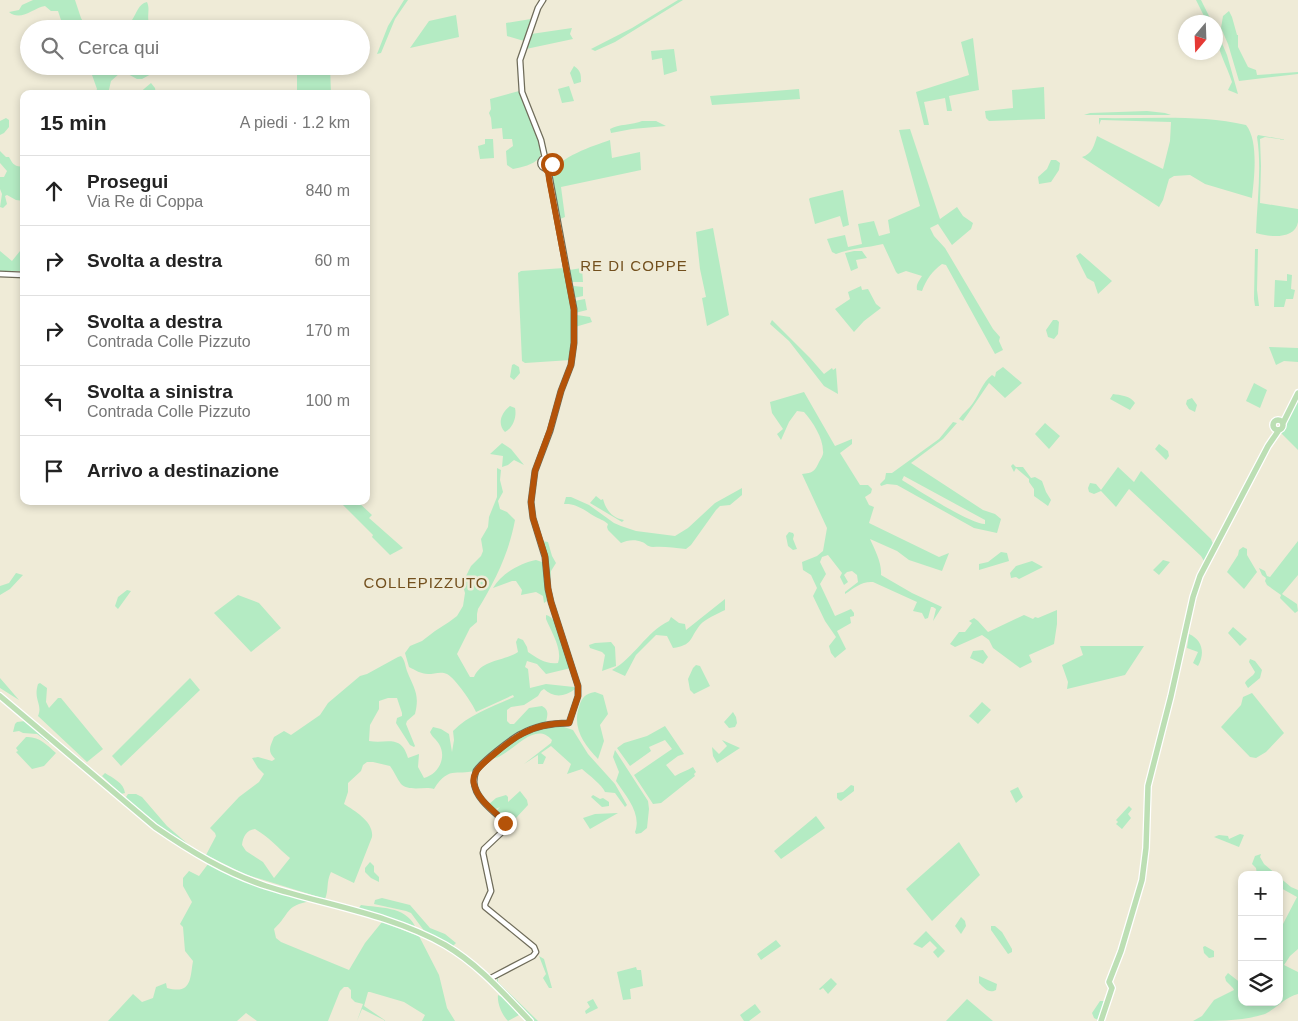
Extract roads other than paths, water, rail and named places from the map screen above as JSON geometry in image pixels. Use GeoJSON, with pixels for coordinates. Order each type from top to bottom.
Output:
{"type":"FeatureCollection","features":[{"type":"Feature","properties":{"kind":"main road"},"geometry":{"type":"LineString","coordinates":[[1101,1021],[1112,988],[1109,982],[1121,951],[1142,880],[1146,848],[1148,786],[1172,692],[1189,614],[1200,576],[1276,429],[1283,427],[1283,423],[1298,393]]}},
{"type":"Feature","properties":{"kind":"main road"},"geometry":{"type":"LineString","coordinates":[[1276,429],[1273,423],[1276,420],[1283,423]]}},
{"type":"Feature","properties":{"kind":"main road"},"geometry":{"type":"LineString","coordinates":[[0,696],[155,827],[186,848],[265,886],[406,927],[447,946],[469,961],[489,979],[530,1021]]}},
{"type":"Feature","properties":{"kind":"street"},"geometry":{"type":"LineString","coordinates":[[489,979],[533,956],[536,952],[534,947],[485,907],[491,891],[483,853],[484,849],[503,831],[505,825],[504,821],[479,796],[475,789],[475,773],[480,765],[521,734],[549,724],[569,723],[578,696],[578,686],[551,602],[545,556],[533,518],[531,502],[535,471],[571,365],[574,343],[574,310],[548,168],[544,168],[541,164],[542,159],[545,158],[541,140],[522,92],[520,60],[538,8],[543,0]]}},
{"type":"Feature","properties":{"kind":"street"},"geometry":{"type":"LineString","coordinates":[[0,274],[20,275]]}},
{"type":"Feature","properties":{"kind":"district","name":"RE DI COPPE"},"geometry":{"type":"Point","coordinates":[634,265]}},
{"type":"Feature","properties":{"kind":"district","name":"COLLEPIZZUTO"},"geometry":{"type":"Point","coordinates":[426,582]}}]}
